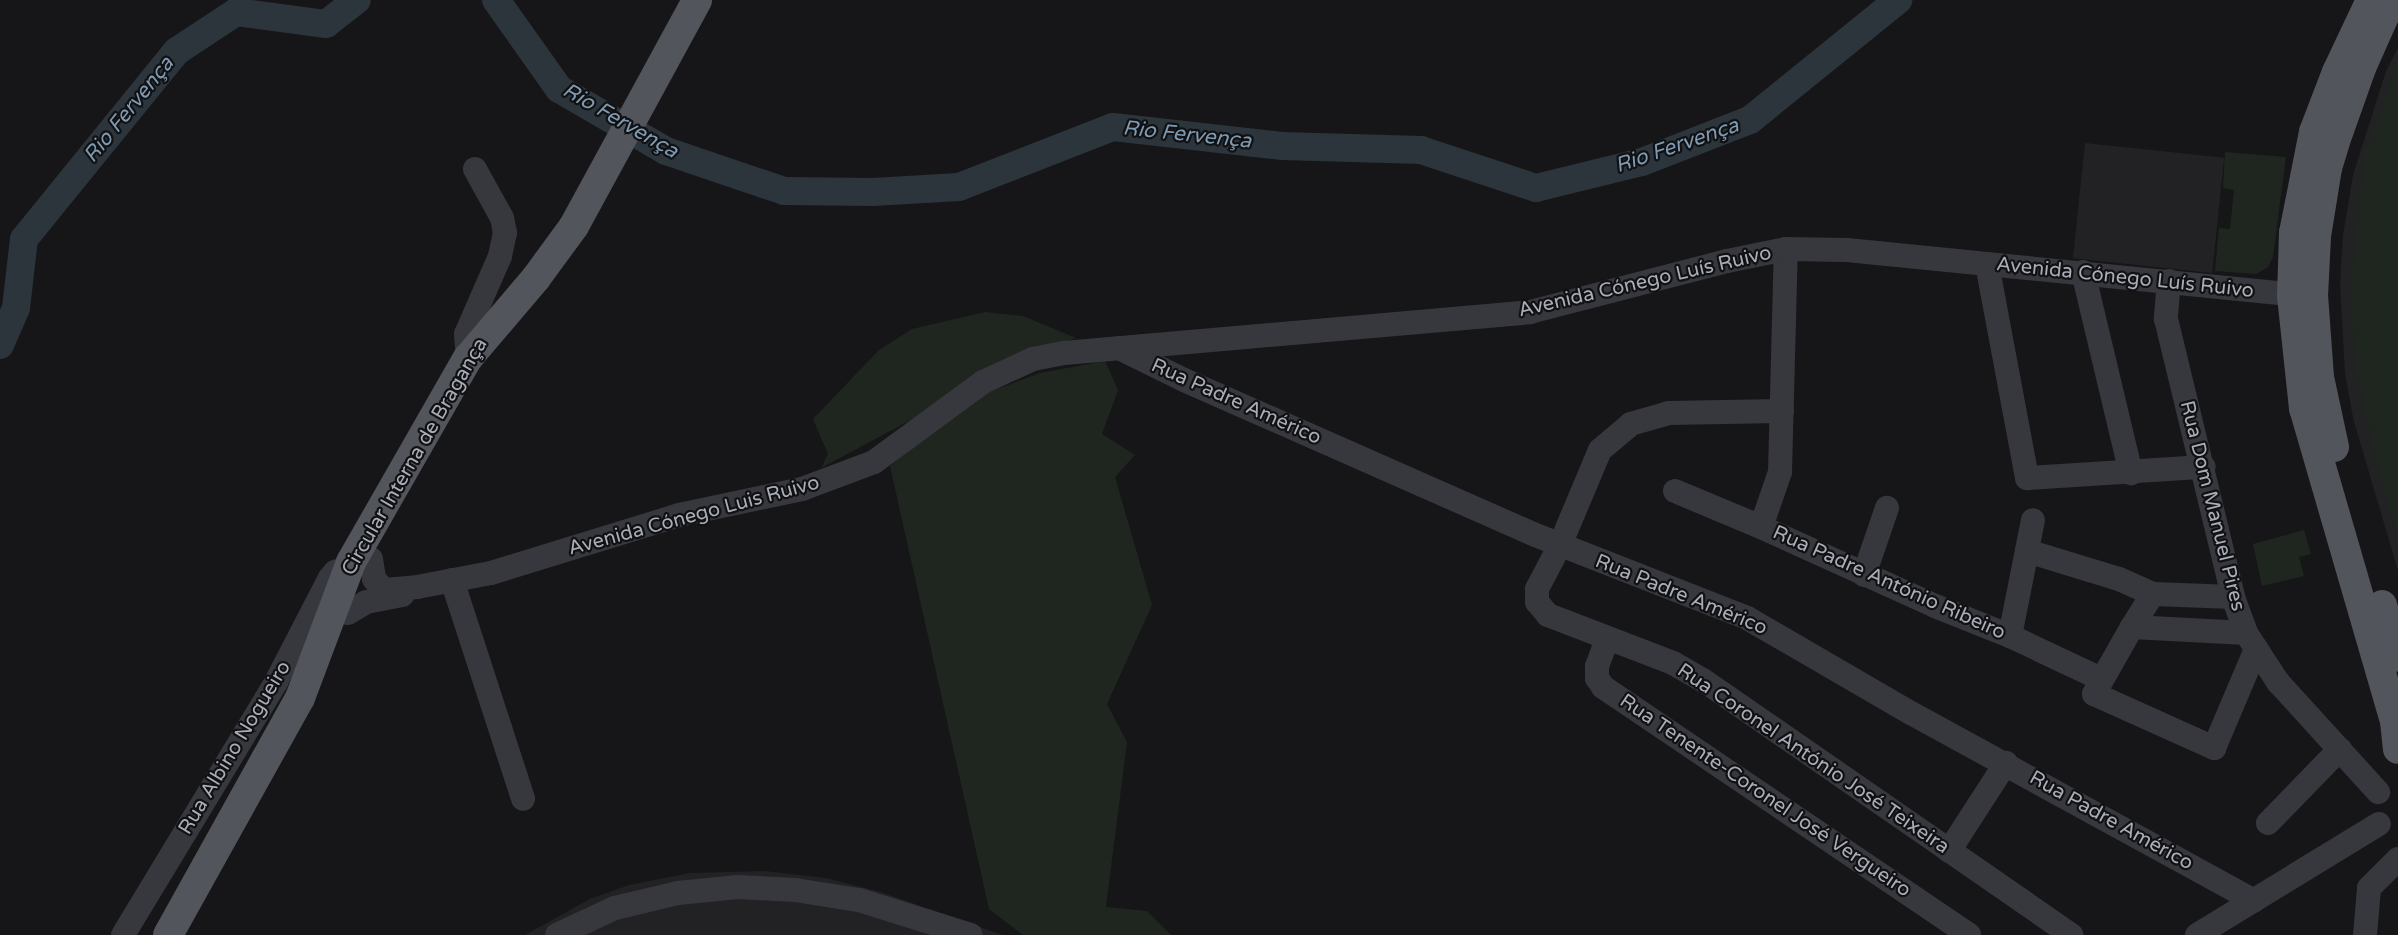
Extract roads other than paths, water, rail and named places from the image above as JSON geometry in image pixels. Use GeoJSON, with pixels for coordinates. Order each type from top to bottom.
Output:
{"type":"FeatureCollection","features":[{"type":"Feature","properties":{"kind":"main road","name":"Circular Interna de Bragança"},"geometry":{"type":"LineString","coordinates":[[678,47],[697,0]]}},
{"type":"Feature","properties":{"kind":"main road","name":"Circular Interna de Bragança"},"geometry":{"type":"LineString","coordinates":[[183,935],[320,690],[348,613],[360,563],[474,370],[502,331],[565,258],[593,200],[678,47],[711,0]]}},
{"type":"Feature","properties":{"kind":"main road"},"geometry":{"type":"LineString","coordinates":[[2371,0],[2337,72],[2314,132],[2294,233],[2302,296],[2332,440],[2398,657]]}},
{"type":"Feature","properties":{"kind":"main road"},"geometry":{"type":"LineString","coordinates":[[2395,0],[2384,16],[2361,68],[2327,168],[2316,236],[2302,296],[2304,408],[2395,721],[2398,749]]}},
{"type":"Feature","properties":{"kind":"main road","name":"Circular Interna de Bragança"},"geometry":{"type":"LineString","coordinates":[[168,935],[300,698],[360,563],[468,358],[536,278],[593,200]]}},
{"type":"Feature","properties":{"kind":"street"},"geometry":{"type":"LineString","coordinates":[[468,358],[466,334],[500,256],[505,233],[502,218],[475,169]]}},
{"type":"Feature","properties":{"kind":"street","name":"Avenida Cónego Luís Ruivo"},"geometry":{"type":"LineString","coordinates":[[1119,348],[1530,312],[1727,261],[1786,249],[1814,248],[2083,272],[2302,296]]}},
{"type":"Feature","properties":{"kind":"street"},"geometry":{"type":"LineString","coordinates":[[1761,527],[1780,472],[1786,249]]}},
{"type":"Feature","properties":{"kind":"street"},"geometry":{"type":"LineString","coordinates":[[1987,264],[2027,478],[2204,467]]}},
{"type":"Feature","properties":{"kind":"street"},"geometry":{"type":"LineString","coordinates":[[2083,272],[2130,473]]}},
{"type":"Feature","properties":{"kind":"street","name":"Rua Dom Manuel Pires"},"geometry":{"type":"LineString","coordinates":[[2169,281],[2166,319],[2204,467],[2233,597],[2251,640],[2278,682],[2378,792]]}},
{"type":"Feature","properties":{"kind":"street","name":"Rua Padre Américo"},"geometry":{"type":"LineString","coordinates":[[1119,348],[1184,380],[1560,545],[1747,618],[1900,708],[2006,763],[2254,901]]}},
{"type":"Feature","properties":{"kind":"street","name":"Avenida Cónego Luis Ruivo"},"geometry":{"type":"LineString","coordinates":[[417,587],[491,573],[679,515],[802,489],[874,462],[983,382],[1008,368],[1033,359],[1064,353],[1119,348]]}},
{"type":"Feature","properties":{"kind":"street","name":"Rua Coronel António José Teixeira"},"geometry":{"type":"LineString","coordinates":[[1782,411],[1669,412],[1631,424],[1600,450],[1560,545],[1537,589],[1537,602],[1548,615],[1673,663],[1702,680],[2071,935]]}},
{"type":"Feature","properties":{"kind":"street","name":"Rua Padre António Ribeiro"},"geometry":{"type":"LineString","coordinates":[[1675,491],[1761,527],[1864,575],[2010,636],[2101,678]]}},
{"type":"Feature","properties":{"kind":"street"},"geometry":{"type":"LineString","coordinates":[[1864,575],[1887,508]]}},
{"type":"Feature","properties":{"kind":"street"},"geometry":{"type":"LineString","coordinates":[[2010,636],[2033,520]]}},
{"type":"Feature","properties":{"kind":"street"},"geometry":{"type":"LineString","coordinates":[[2027,551],[2119,579],[2153,594],[2233,597]]}},
{"type":"Feature","properties":{"kind":"street"},"geometry":{"type":"LineString","coordinates":[[360,563],[384,590],[417,587]]}},
{"type":"Feature","properties":{"kind":"street","name":"Rua Albino Nogueiro"},"geometry":{"type":"LineString","coordinates":[[123,935],[276,682],[330,578],[335,572],[360,563]]}},
{"type":"Feature","properties":{"kind":"street"},"geometry":{"type":"LineString","coordinates":[[452,580],[523,799]]}},
{"type":"Feature","properties":{"kind":"street"},"geometry":{"type":"LineString","coordinates":[[348,613],[366,602],[399,597],[417,587]]}},
{"type":"Feature","properties":{"kind":"street"},"geometry":{"type":"LineString","coordinates":[[2132,627],[2251,640],[2214,748],[2094,694],[2101,678],[2132,627],[2153,594]]}},
{"type":"Feature","properties":{"kind":"street","name":"Rua Tenente-Coronel José Vergueiro"},"geometry":{"type":"LineString","coordinates":[[1606,639],[1597,678],[1603,687],[1969,935]]}},
{"type":"Feature","properties":{"kind":"street"},"geometry":{"type":"LineString","coordinates":[[2268,823],[2340,749]]}},
{"type":"Feature","properties":{"kind":"street"},"geometry":{"type":"LineString","coordinates":[[1949,851],[2006,763]]}},
{"type":"Feature","properties":{"kind":"street"},"geometry":{"type":"LineString","coordinates":[[2197,935],[2379,825]]}},
{"type":"Feature","properties":{"kind":"street"},"geometry":{"type":"LineString","coordinates":[[2365,935],[2369,888],[2398,859]]}},
{"type":"Feature","properties":{"kind":"street"},"geometry":{"type":"LineString","coordinates":[[557,935],[615,908],[678,893],[738,887],[795,890],[859,900],[970,935]]}},
{"type":"Feature","properties":{"kind":"waterway","name":"Rio Fervença"},"geometry":{"type":"LineString","coordinates":[[0,345],[16,308],[24,239],[177,51],[236,12],[326,24],[357,0]]}},
{"type":"Feature","properties":{"kind":"waterway","name":"Rio Fervença"},"geometry":{"type":"LineString","coordinates":[[496,0],[559,89],[666,151],[784,191],[873,192],[959,187],[1113,127],[1282,146],[1421,150],[1536,188],[1642,162],[1750,120],[1898,0]]}}]}
